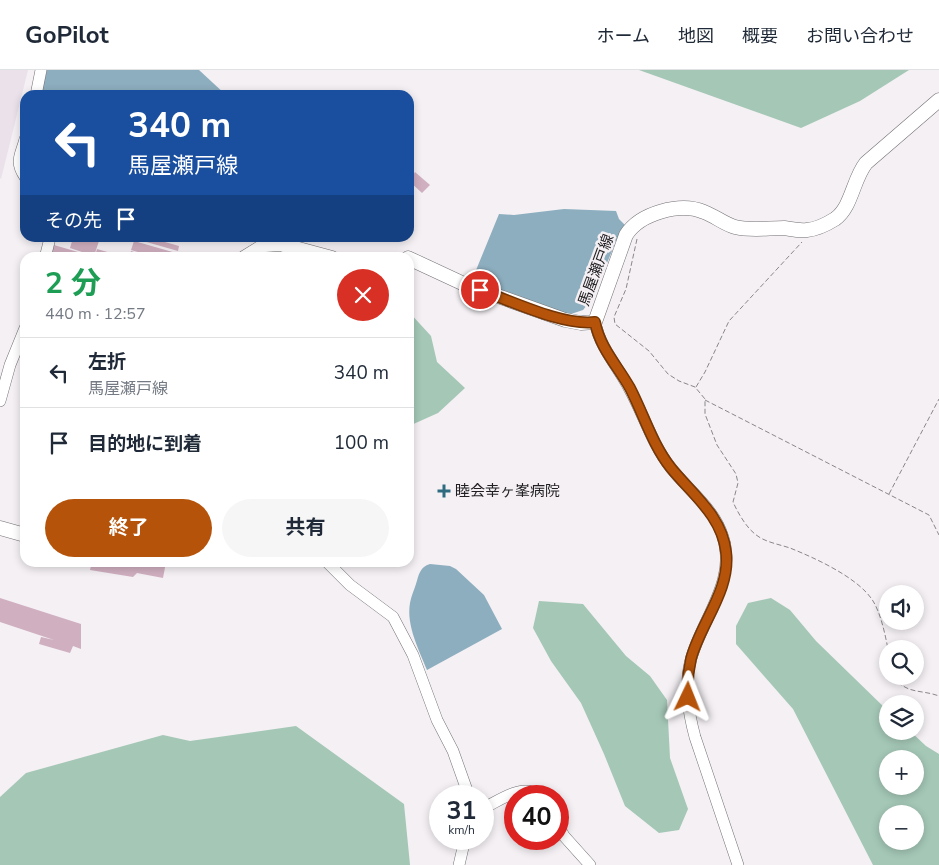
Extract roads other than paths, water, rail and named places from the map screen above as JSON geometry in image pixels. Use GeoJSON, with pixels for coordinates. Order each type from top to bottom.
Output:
{"type":"FeatureCollection","features":[{"type":"Feature","properties":{"kind":"main road","name":"馬屋瀬戸線"},"geometry":{"type":"LineString","coordinates":[[414,261],[464,284],[564,320],[581,323],[595,322],[630,228],[671,209],[686,208],[704,211],[733,227],[807,230],[821,227],[836,218],[844,209],[859,172],[866,163],[939,100]]}},
{"type":"Feature","properties":{"kind":"main road"},"geometry":{"type":"LineString","coordinates":[[254,252],[265,245],[280,244],[310,252]]}},
{"type":"Feature","properties":{"kind":"main road"},"geometry":{"type":"LineString","coordinates":[[0,528],[20,534]]}},
{"type":"Feature","properties":{"kind":"street"},"geometry":{"type":"LineString","coordinates":[[37,90],[41,70]]}},
{"type":"Feature","properties":{"kind":"street"},"geometry":{"type":"LineString","coordinates":[[20,155],[18,161],[20,170]]}},
{"type":"Feature","properties":{"kind":"street"},"geometry":{"type":"LineString","coordinates":[[595,322],[597,336],[630,389],[659,452],[709,510],[723,537],[726,567],[715,603],[691,658],[687,678],[689,716],[738,865]]}},
{"type":"Feature","properties":{"kind":"street"},"geometry":{"type":"LineString","coordinates":[[0,401],[10,365],[20,340]]}},
{"type":"Feature","properties":{"kind":"street"},"geometry":{"type":"LineString","coordinates":[[332,567],[350,585],[393,617],[412,655],[437,720],[453,751],[465,785]]}},
{"type":"Feature","properties":{"kind":"street"},"geometry":{"type":"LineString","coordinates":[[569,842],[590,865]]}},
{"type":"Feature","properties":{"kind":"street"},"geometry":{"type":"LineString","coordinates":[[459,865],[462,850]]}},
{"type":"Feature","properties":{"kind":"water"},"geometry":{"type":"Polygon","coordinates":[[[47,70],[199,70],[221,90],[42,90],[47,70]]]}},
{"type":"Feature","properties":{"kind":"water"},"geometry":{"type":"Polygon","coordinates":[[[564,209],[616,211],[619,219],[625,225],[617,239],[592,299],[583,310],[571,314],[558,312],[472,280],[499,214],[514,215],[564,209]]]}},
{"type":"Feature","properties":{"kind":"water"},"geometry":{"type":"Polygon","coordinates":[[[430,564],[450,566],[456,569],[484,595],[502,629],[427,670],[414,637],[409,611],[419,574],[424,567],[430,564]]]}},
{"type":"Feature","properties":{"kind":"place","name":"睦会幸ヶ峯病院"},"geometry":{"type":"Point","coordinates":[444,491]}}]}
